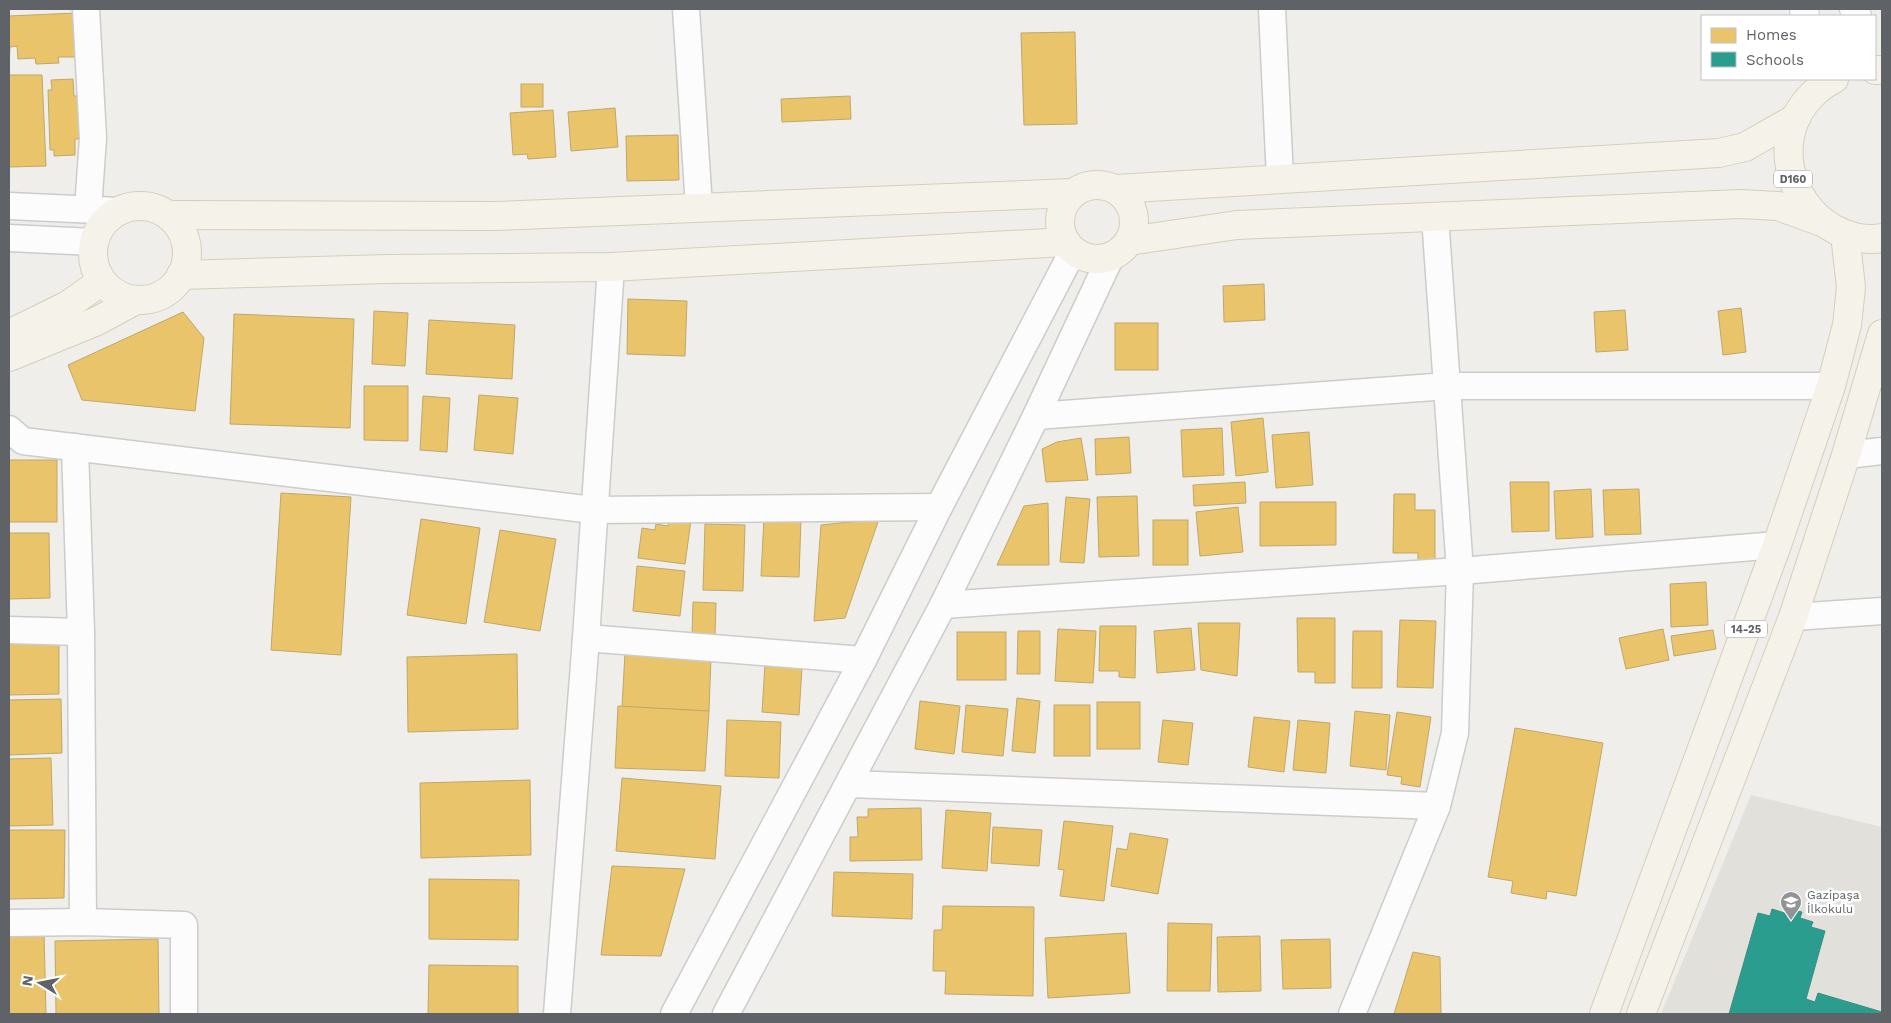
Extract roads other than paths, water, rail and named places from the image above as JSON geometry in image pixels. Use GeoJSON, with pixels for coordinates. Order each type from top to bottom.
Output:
{"type":"FeatureCollection","features":[{"type":"Feature","properties":{"kind":"main road","name":"D160"},"geometry":{"type":"LineString","coordinates":[[1831,80],[1811,87],[1796,118],[1789,144],[1789,171],[1800,198],[1819,221],[1845,235],[1874,240],[1882,238]]}},
{"type":"Feature","properties":{"kind":"main road"},"geometry":{"type":"LineString","coordinates":[[1116,189],[1719,153],[1745,147],[1796,118]]}},
{"type":"Feature","properties":{"kind":"main road"},"geometry":{"type":"LineString","coordinates":[[168,215],[496,216],[1072,193],[1093,184],[1105,185],[1116,189],[1125,197],[1131,207],[1134,218],[1133,230],[1120,249]]}},
{"type":"Feature","properties":{"kind":"main road"},"geometry":{"type":"LineString","coordinates":[[1072,193],[1060,213],[1059,225],[1070,247],[1088,258],[1100,259],[1120,249],[1237,225],[1740,204],[1778,206],[1819,221]]}},
{"type":"Feature","properties":{"kind":"main road"},"geometry":{"type":"LineString","coordinates":[[130,206],[157,208],[168,215],[184,236],[187,249],[186,263],[174,286],[150,299],[136,300],[124,297],[112,290],[102,281],[96,269],[94,242],[99,230],[118,211],[130,206]]}},
{"type":"Feature","properties":{"kind":"main road","name":"14-25"},"geometry":{"type":"LineString","coordinates":[[1604,1014],[1777,545],[1831,386],[1847,325],[1851,287],[1845,235]]}},
{"type":"Feature","properties":{"kind":"main road"},"geometry":{"type":"LineString","coordinates":[[181,275],[387,269],[611,267],[1070,247]]}},
{"type":"Feature","properties":{"kind":"main road"},"geometry":{"type":"LineString","coordinates":[[9,334],[68,305],[102,281]]}},
{"type":"Feature","properties":{"kind":"main road"},"geometry":{"type":"LineString","coordinates":[[9,357],[97,321],[136,300]]}},
{"type":"Feature","properties":{"kind":"main road","name":"14-25"},"geometry":{"type":"LineString","coordinates":[[1641,1014],[1793,616],[1846,455],[1882,334]]}},
{"type":"Feature","properties":{"kind":"street"},"geometry":{"type":"LineString","coordinates":[[86,9],[93,138],[88,210]]}},
{"type":"Feature","properties":{"kind":"street"},"geometry":{"type":"LineString","coordinates":[[686,9],[699,207]]}},
{"type":"Feature","properties":{"kind":"street"},"geometry":{"type":"LineString","coordinates":[[1272,9],[1280,179]]}},
{"type":"Feature","properties":{"kind":"street"},"geometry":{"type":"LineString","coordinates":[[9,206],[118,211]]}},
{"type":"Feature","properties":{"kind":"street"},"geometry":{"type":"LineString","coordinates":[[1352,1014],[1437,806],[1454,733],[1460,571],[1435,217]]}},
{"type":"Feature","properties":{"kind":"street"},"geometry":{"type":"LineString","coordinates":[[9,238],[94,242]]}},
{"type":"Feature","properties":{"kind":"street"},"geometry":{"type":"LineString","coordinates":[[674,1014],[863,660],[1070,247]]}},
{"type":"Feature","properties":{"kind":"street"},"geometry":{"type":"LineString","coordinates":[[726,1014],[943,604],[1120,249]]}},
{"type":"Feature","properties":{"kind":"street"},"geometry":{"type":"LineString","coordinates":[[557,1014],[586,638],[593,510],[611,267]]}},
{"type":"Feature","properties":{"kind":"street"},"geometry":{"type":"LineString","coordinates":[[1036,416],[1448,386],[1831,386]]}},
{"type":"Feature","properties":{"kind":"street"},"geometry":{"type":"LineString","coordinates":[[9,429],[23,441],[593,510],[939,507]]}},
{"type":"Feature","properties":{"kind":"street"},"geometry":{"type":"LineString","coordinates":[[75,447],[80,632],[82,922]]}},
{"type":"Feature","properties":{"kind":"street"},"geometry":{"type":"LineString","coordinates":[[1846,455],[1882,451]]}},
{"type":"Feature","properties":{"kind":"street"},"geometry":{"type":"LineString","coordinates":[[943,604],[1460,571],[1777,545]]}},
{"type":"Feature","properties":{"kind":"street"},"geometry":{"type":"LineString","coordinates":[[1793,616],[1882,611]]}},
{"type":"Feature","properties":{"kind":"street"},"geometry":{"type":"LineString","coordinates":[[9,630],[80,632]]}},
{"type":"Feature","properties":{"kind":"street"},"geometry":{"type":"LineString","coordinates":[[586,638],[863,660]]}},
{"type":"Feature","properties":{"kind":"street"},"geometry":{"type":"LineString","coordinates":[[849,784],[1437,806]]}},
{"type":"Feature","properties":{"kind":"street"},"geometry":{"type":"LineString","coordinates":[[9,923],[82,922],[184,925],[184,1014]]}},
{"type":"Feature","properties":{"kind":"place","name":"Gazipaşa İlkokulu"},"geometry":{"type":"Point","coordinates":[1791,921]}}]}
